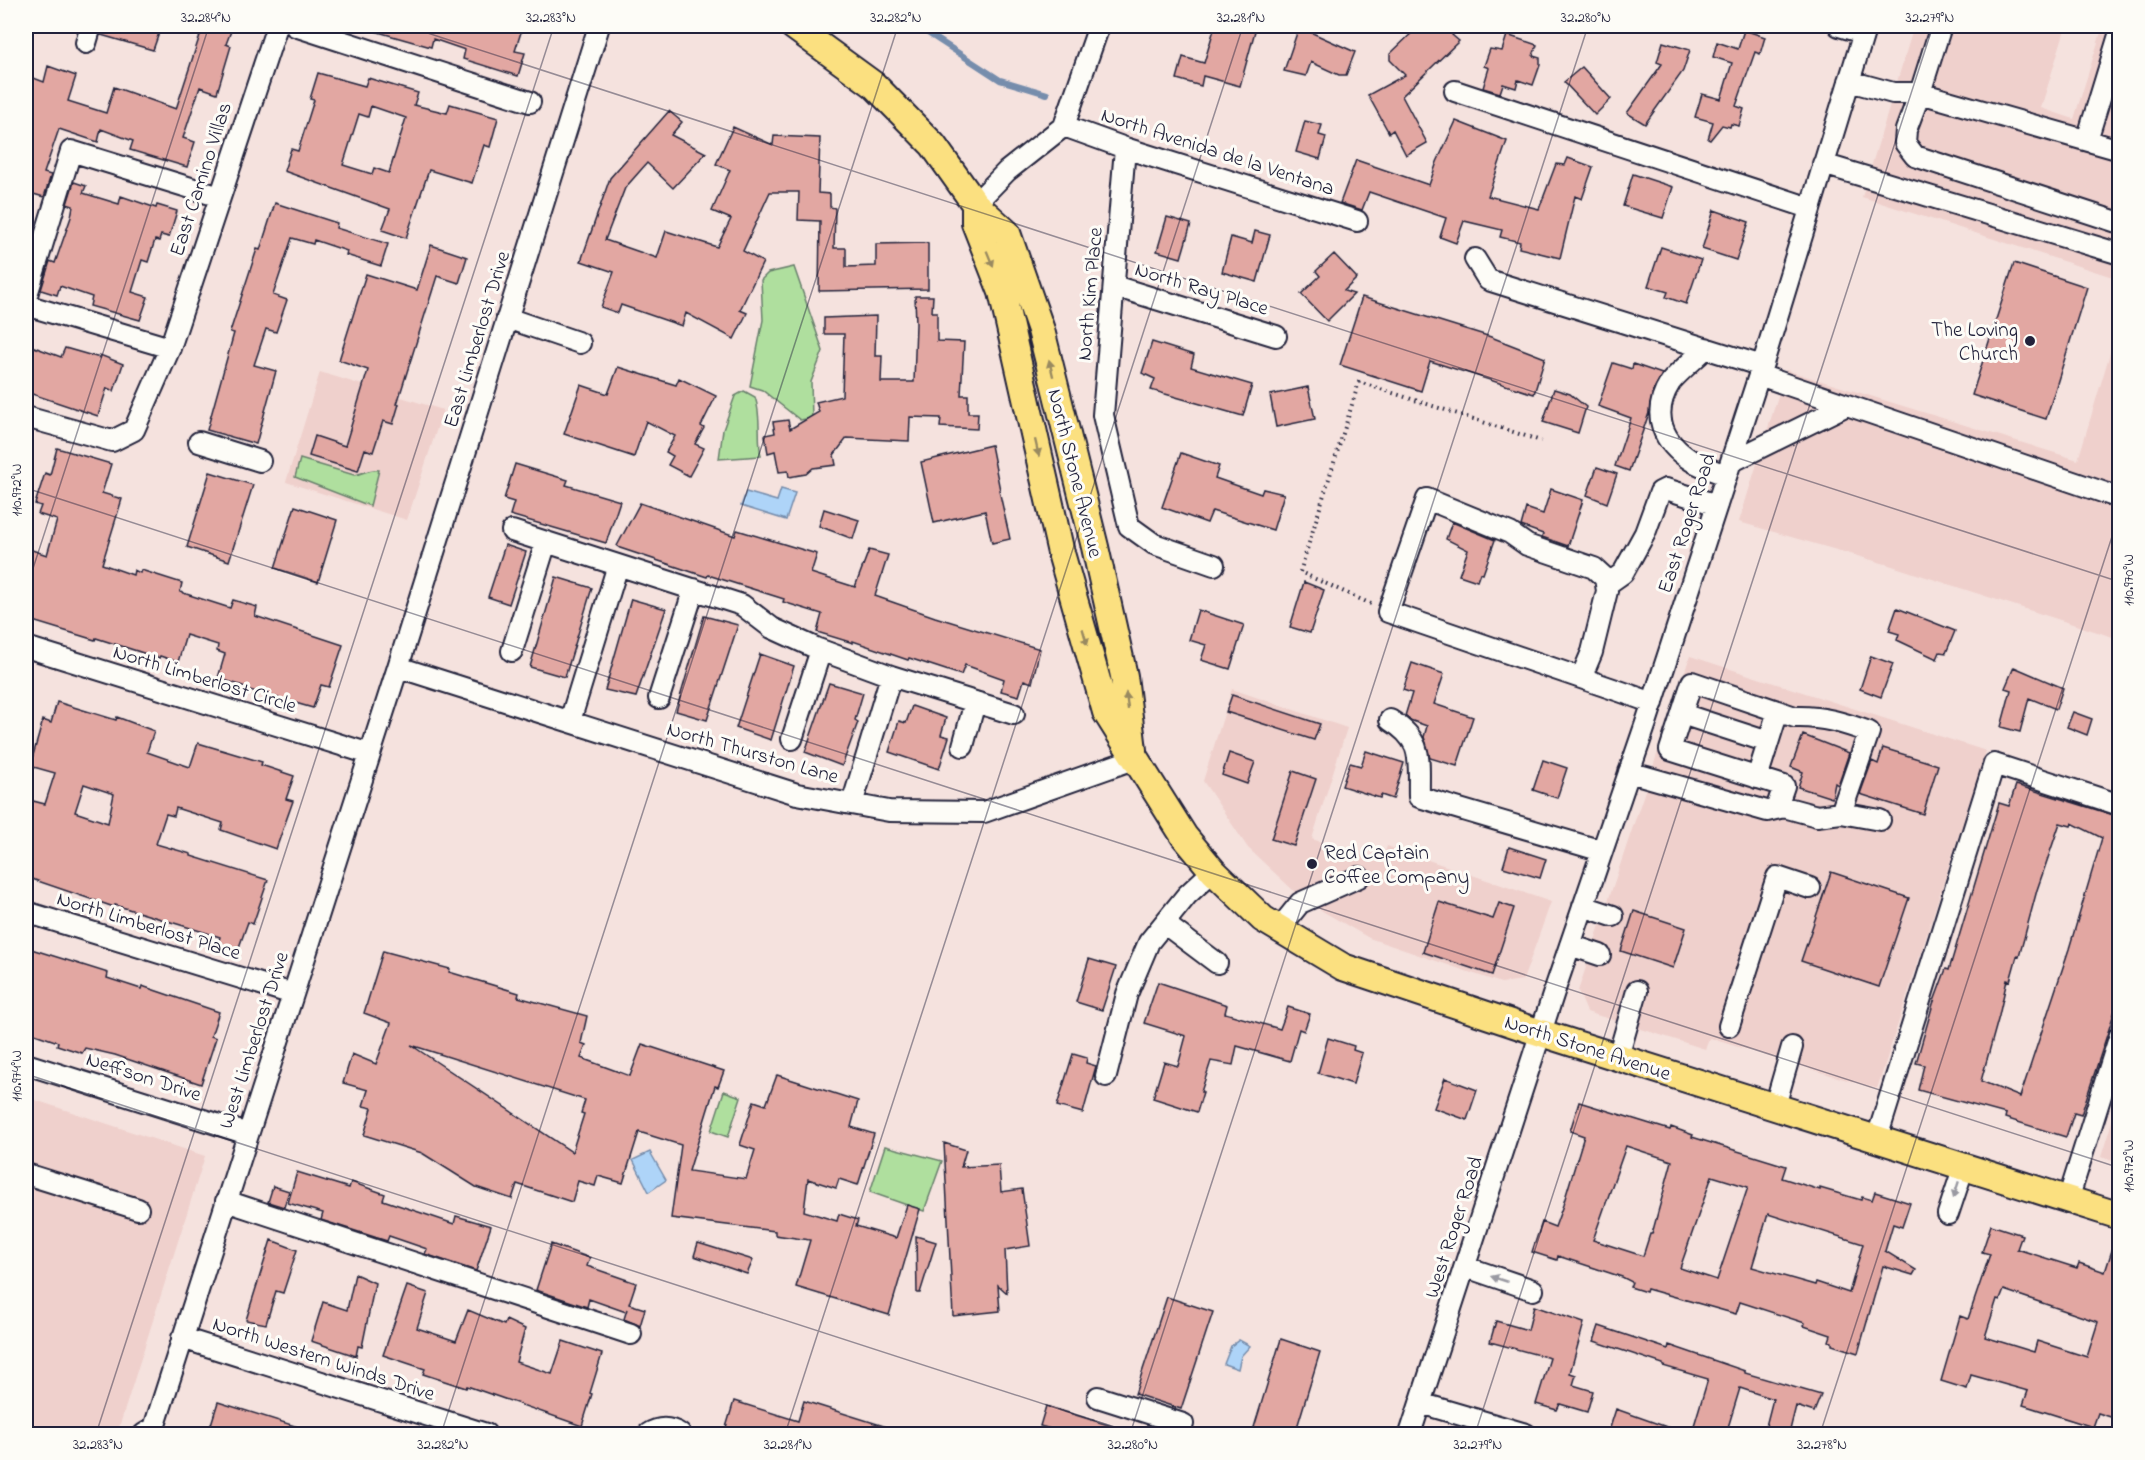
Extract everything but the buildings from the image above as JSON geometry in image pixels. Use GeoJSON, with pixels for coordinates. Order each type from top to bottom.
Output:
{"type":"FeatureCollection","features":[{"type":"Feature","properties":{"kind":"main road","name":"North Stone Avenue"},"geometry":{"type":"LineString","coordinates":[[793,26],[874,85],[933,145],[975,204],[1007,233],[1041,330],[1095,547],[1124,676],[1134,759]]}},
{"type":"Feature","properties":{"kind":"main road","name":"North Stone Avenue"},"geometry":{"type":"LineString","coordinates":[[975,204],[975,223],[1002,292],[1060,553],[1106,712],[1184,836],[1213,871],[1263,919],[1343,967],[1541,1033],[2120,1216]]}},
{"type":"Feature","properties":{"kind":"street","name":"East Camino Villas"},"geometry":{"type":"LineString","coordinates":[[26,417],[112,441],[134,430],[170,348],[277,26]]}},
{"type":"Feature","properties":{"kind":"street"},"geometry":{"type":"LineString","coordinates":[[295,26],[530,102]]}},
{"type":"Feature","properties":{"kind":"street","name":"East Limberlost Drive"},"geometry":{"type":"LineString","coordinates":[[398,667],[599,26]]}},
{"type":"Feature","properties":{"kind":"street"},"geometry":{"type":"LineString","coordinates":[[975,204],[1007,171],[1064,126],[1099,26]]}},
{"type":"Feature","properties":{"kind":"street"},"geometry":{"type":"LineString","coordinates":[[1839,26],[1864,29]]}},
{"type":"Feature","properties":{"kind":"street"},"geometry":{"type":"LineString","coordinates":[[1941,26],[1906,130],[1905,143],[1915,156],[2119,222]]}},
{"type":"Feature","properties":{"kind":"street","name":"East Roger Road"},"geometry":{"type":"LineString","coordinates":[[1541,1033],[1653,703],[1729,469],[1864,29]]}},
{"type":"Feature","properties":{"kind":"street"},"geometry":{"type":"LineString","coordinates":[[2087,140],[2120,32]]}},
{"type":"Feature","properties":{"kind":"street"},"geometry":{"type":"LineString","coordinates":[[1849,81],[1893,93],[1920,93],[2120,150]]}},
{"type":"Feature","properties":{"kind":"street"},"geometry":{"type":"LineString","coordinates":[[1455,91],[1810,208]]}},
{"type":"Feature","properties":{"kind":"street","name":"North Avenida de la Ventana"},"geometry":{"type":"LineString","coordinates":[[1064,126],[1125,148],[1357,221]]}},
{"type":"Feature","properties":{"kind":"street","name":"North Kim Place"},"geometry":{"type":"LineString","coordinates":[[1125,148],[1103,415],[1130,526],[1154,544],[1214,565]]}},
{"type":"Feature","properties":{"kind":"street"},"geometry":{"type":"LineString","coordinates":[[26,298],[70,151],[220,197]]}},
{"type":"Feature","properties":{"kind":"street"},"geometry":{"type":"LineString","coordinates":[[1823,164],[2120,254]]}},
{"type":"Feature","properties":{"kind":"street"},"geometry":{"type":"LineString","coordinates":[[1475,259],[1488,280],[1706,348],[1847,405],[2120,498]]}},
{"type":"Feature","properties":{"kind":"street","name":"North Ray Place"},"geometry":{"type":"LineString","coordinates":[[1114,286],[1276,336]]}},
{"type":"Feature","properties":{"kind":"street"},"geometry":{"type":"LineString","coordinates":[[26,305],[170,348]]}},
{"type":"Feature","properties":{"kind":"street"},"geometry":{"type":"LineString","coordinates":[[507,318],[580,343]]}},
{"type":"Feature","properties":{"kind":"street"},"geometry":{"type":"LineString","coordinates":[[1706,348],[1670,382],[1661,403],[1660,425],[1676,450],[1694,462],[1729,469],[1847,405]]}},
{"type":"Feature","properties":{"kind":"street"},"geometry":{"type":"LineString","coordinates":[[199,442],[260,461]]}},
{"type":"Feature","properties":{"kind":"street"},"geometry":{"type":"LineString","coordinates":[[1606,585],[1623,573],[1645,533],[1660,492],[1666,489],[1717,505]]}},
{"type":"Feature","properties":{"kind":"street"},"geometry":{"type":"LineString","coordinates":[[1581,678],[1592,652],[1607,591],[1605,578],[1594,568],[1527,545],[1509,533],[1427,499],[1388,612],[1653,703]]}},
{"type":"Feature","properties":{"kind":"street"},"geometry":{"type":"LineString","coordinates":[[512,531],[742,605],[772,628],[821,650],[891,676],[1014,714]]}},
{"type":"Feature","properties":{"kind":"street"},"geometry":{"type":"LineString","coordinates":[[512,651],[546,542]]}},
{"type":"Feature","properties":{"kind":"street"},"geometry":{"type":"LineString","coordinates":[[570,722],[618,565]]}},
{"type":"Feature","properties":{"kind":"street"},"geometry":{"type":"LineString","coordinates":[[658,698],[694,589]]}},
{"type":"Feature","properties":{"kind":"street","name":"North Limberlost Circle"},"geometry":{"type":"LineString","coordinates":[[26,648],[370,754]]}},
{"type":"Feature","properties":{"kind":"street"},"geometry":{"type":"LineString","coordinates":[[792,739],[821,650]]}},
{"type":"Feature","properties":{"kind":"street","name":"North Thurston Lane"},"geometry":{"type":"LineString","coordinates":[[398,667],[797,794],[889,811],[984,812],[1134,759]]}},
{"type":"Feature","properties":{"kind":"street","name":"West Limberlost Drive"},"geometry":{"type":"LineString","coordinates":[[152,1432],[398,667]]}},
{"type":"Feature","properties":{"kind":"street"},"geometry":{"type":"LineString","coordinates":[[852,804],[891,676]]}},
{"type":"Feature","properties":{"kind":"street"},"geometry":{"type":"LineString","coordinates":[[1776,809],[1784,786],[1670,750],[1692,682],[1795,717],[1812,716],[1836,720],[1869,732],[1841,813]]}},
{"type":"Feature","properties":{"kind":"street"},"geometry":{"type":"LineString","coordinates":[[963,746],[975,702]]}},
{"type":"Feature","properties":{"kind":"street"},"geometry":{"type":"LineString","coordinates":[[1757,778],[1778,711]]}},
{"type":"Feature","properties":{"kind":"street"},"geometry":{"type":"LineString","coordinates":[[1682,714],[1768,742]]}},
{"type":"Feature","properties":{"kind":"street"},"geometry":{"type":"LineString","coordinates":[[1390,720],[1406,730],[1417,746],[1419,797],[1602,851]]}},
{"type":"Feature","properties":{"kind":"street"},"geometry":{"type":"LineString","coordinates":[[1877,1138],[1994,764],[2120,805]]}},
{"type":"Feature","properties":{"kind":"street"},"geometry":{"type":"LineString","coordinates":[[1629,772],[1767,811],[1784,807],[1817,816],[1841,813],[1880,820]]}},
{"type":"Feature","properties":{"kind":"street"},"geometry":{"type":"LineString","coordinates":[[1106,1076],[1127,994],[1149,942],[1187,895],[1213,871]]}},
{"type":"Feature","properties":{"kind":"street"},"geometry":{"type":"LineString","coordinates":[[1279,928],[1300,903],[1359,877]]}},
{"type":"Feature","properties":{"kind":"street"},"geometry":{"type":"LineString","coordinates":[[1729,1026],[1777,877],[1810,888]]}},
{"type":"Feature","properties":{"kind":"street"},"geometry":{"type":"LineString","coordinates":[[1583,906],[1613,916]]}},
{"type":"Feature","properties":{"kind":"street","name":"North Limberlost Place"},"geometry":{"type":"LineString","coordinates":[[26,912],[293,994]]}},
{"type":"Feature","properties":{"kind":"street"},"geometry":{"type":"LineString","coordinates":[[1165,924],[1217,963]]}},
{"type":"Feature","properties":{"kind":"street"},"geometry":{"type":"LineString","coordinates":[[1570,945],[1600,955]]}},
{"type":"Feature","properties":{"kind":"street"},"geometry":{"type":"LineString","coordinates":[[1618,1057],[1637,991]]}},
{"type":"Feature","properties":{"kind":"street","name":"West Roger Road"},"geometry":{"type":"LineString","coordinates":[[1410,1434],[1541,1033]]}},
{"type":"Feature","properties":{"kind":"street"},"geometry":{"type":"LineString","coordinates":[[2068,1200],[2120,1035]]}},
{"type":"Feature","properties":{"kind":"street"},"geometry":{"type":"LineString","coordinates":[[1775,1106],[1792,1047]]}},
{"type":"Feature","properties":{"kind":"street","name":"Neffson Drive"},"geometry":{"type":"LineString","coordinates":[[26,1064],[248,1134]]}},
{"type":"Feature","properties":{"kind":"street"},"geometry":{"type":"LineString","coordinates":[[1948,1214],[1964,1166]]}},
{"type":"Feature","properties":{"kind":"street"},"geometry":{"type":"LineString","coordinates":[[26,1174],[138,1209]]}},
{"type":"Feature","properties":{"kind":"street"},"geometry":{"type":"LineString","coordinates":[[226,1201],[632,1334]]}},
{"type":"Feature","properties":{"kind":"street"},"geometry":{"type":"LineString","coordinates":[[1466,1267],[1533,1290]]}},
{"type":"Feature","properties":{"kind":"street","name":"North Western Winds Drive"},"geometry":{"type":"LineString","coordinates":[[182,1338],[486,1434]]}},
{"type":"Feature","properties":{"kind":"street"},"geometry":{"type":"LineString","coordinates":[[1098,1397],[1183,1424]]}},
{"type":"Feature","properties":{"kind":"street"},"geometry":{"type":"LineString","coordinates":[[1420,1403],[1526,1434]]}},
{"type":"Feature","properties":{"kind":"street"},"geometry":{"type":"LineString","coordinates":[[648,1434],[664,1428],[680,1434]]}},
{"type":"Feature","properties":{"kind":"path"},"geometry":{"type":"LineString","coordinates":[[1388,612],[1300,572],[1359,382],[1541,441]]}},
{"type":"Feature","properties":{"kind":"shaded area"},"geometry":{"type":"Polygon","coordinates":[[[1914,26],[2066,26],[2041,108],[2074,119],[2103,26],[2119,26],[2119,279],[1862,197],[1914,26]]]}},
{"type":"Feature","properties":{"kind":"shaded area"},"geometry":{"type":"Polygon","coordinates":[[[2119,323],[2119,639],[1889,565],[1739,522],[1786,370],[2078,460],[2119,323]]]}},
{"type":"Feature","properties":{"kind":"shaded area"},"geometry":{"type":"Polygon","coordinates":[[[320,372],[443,410],[407,520],[286,482],[320,372]]]}},
{"type":"Feature","properties":{"kind":"shaded area"},"geometry":{"type":"Polygon","coordinates":[[[1690,656],[1986,751],[1877,1089],[1709,1038],[1705,1049],[1587,1012],[1578,991],[1690,656]]]}},
{"type":"Feature","properties":{"kind":"shaded area"},"geometry":{"type":"Polygon","coordinates":[[[1232,689],[1347,728],[1312,839],[1382,862],[1387,846],[1551,902],[1523,980],[1501,983],[1369,938],[1324,912],[1294,891],[1248,848],[1203,781],[1232,689]]]}},
{"type":"Feature","properties":{"kind":"shaded area"},"geometry":{"type":"Polygon","coordinates":[[[26,1097],[205,1156],[117,1434],[26,1434],[26,1097]]]}},
{"type":"Feature","properties":{"kind":"shaded area"},"geometry":{"type":"Polygon","coordinates":[[[2119,1099],[2119,1163],[2101,1157],[2119,1099]]]}},
{"type":"Feature","properties":{"kind":"green space"},"geometry":{"type":"Polygon","coordinates":[[[794,267],[823,351],[811,382],[812,418],[800,420],[762,390],[750,386],[763,320],[761,280],[768,273],[794,267]]]}},
{"type":"Feature","properties":{"kind":"green space"},"geometry":{"type":"Polygon","coordinates":[[[744,391],[755,397],[757,404],[761,456],[719,459],[723,430],[735,396],[744,391]]]}},
{"type":"Feature","properties":{"kind":"green space"},"geometry":{"type":"Polygon","coordinates":[[[300,459],[354,475],[379,470],[370,506],[295,477],[300,459]]]}},
{"type":"Feature","properties":{"kind":"green space"},"geometry":{"type":"Polygon","coordinates":[[[724,1091],[741,1097],[728,1137],[711,1131],[724,1091]]]}},
{"type":"Feature","properties":{"kind":"green space"},"geometry":{"type":"Polygon","coordinates":[[[885,1146],[942,1161],[924,1211],[870,1192],[885,1146]]]}},
{"type":"Feature","properties":{"kind":"water"},"geometry":{"type":"Polygon","coordinates":[[[781,489],[795,493],[786,520],[741,506],[746,492],[777,501],[781,489]]]}},
{"type":"Feature","properties":{"kind":"water"},"geometry":{"type":"Polygon","coordinates":[[[650,1152],[666,1180],[649,1192],[633,1160],[650,1152]]]}},
{"type":"Feature","properties":{"kind":"water"},"geometry":{"type":"Polygon","coordinates":[[[1239,1340],[1250,1346],[1241,1356],[1238,1369],[1224,1364],[1231,1346],[1239,1340]]]}},
{"type":"Feature","properties":{"kind":"waterway"},"geometry":{"type":"LineString","coordinates":[[917,26],[1000,80],[1047,94]]}},
{"type":"Feature","properties":{"kind":"place","name":"The Loving Church"},"geometry":{"type":"Point","coordinates":[2030,341]}},
{"type":"Feature","properties":{"kind":"place","name":"Red Captain Coffee Company"},"geometry":{"type":"Point","coordinates":[1312,864]}}]}
